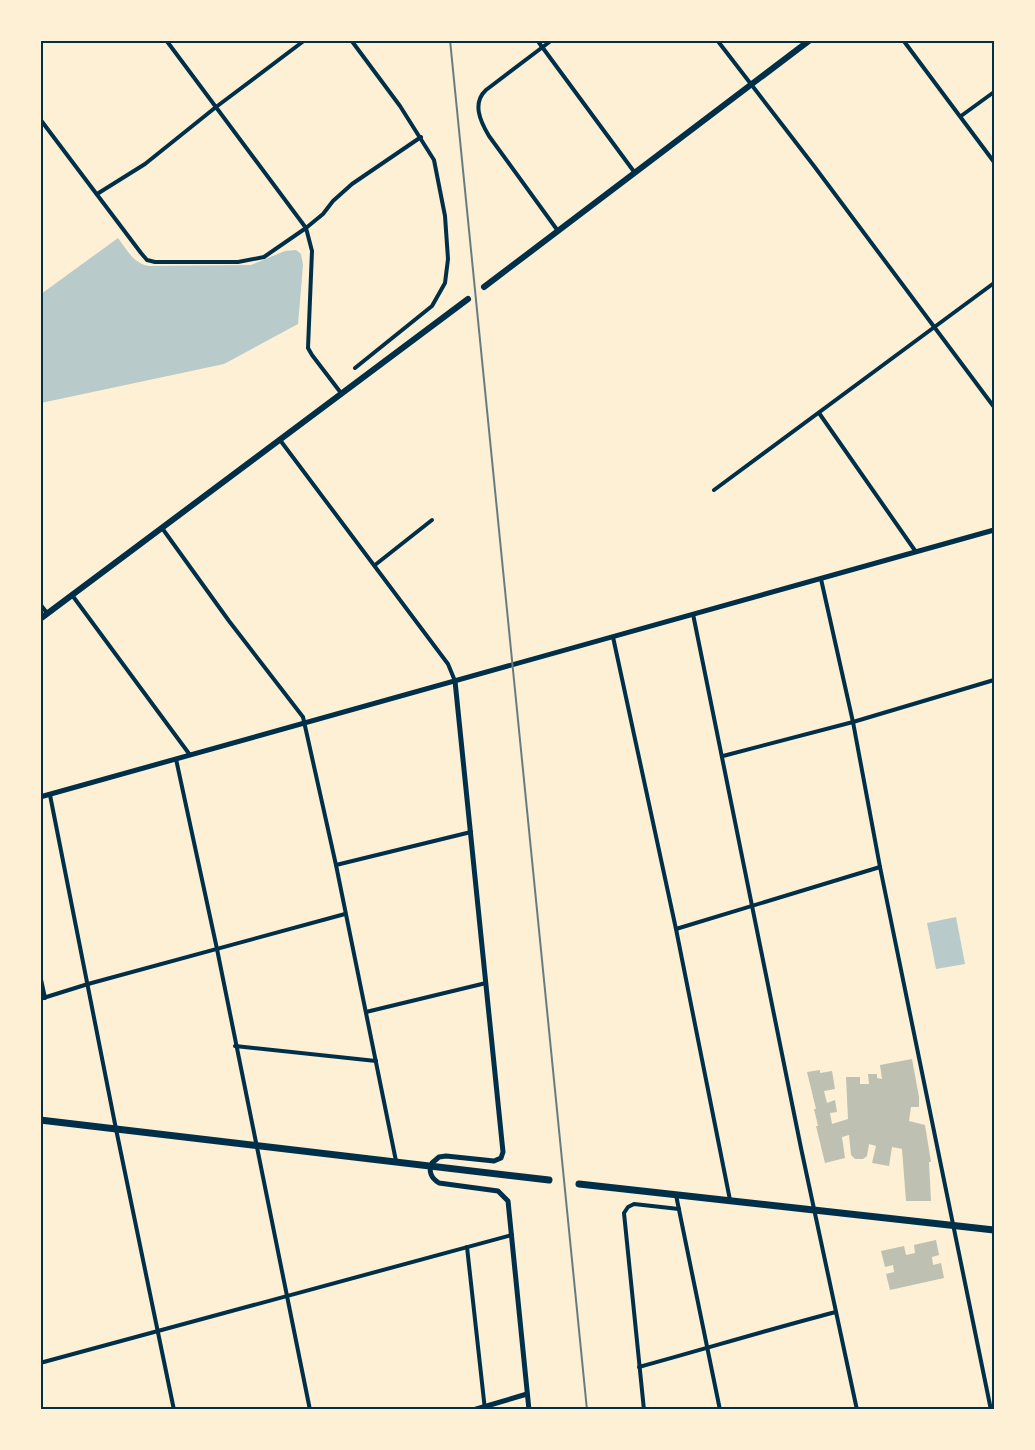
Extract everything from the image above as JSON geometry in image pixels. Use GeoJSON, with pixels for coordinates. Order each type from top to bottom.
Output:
{"type":"FeatureCollection","features":[{"type":"Feature","properties":{"kind":"main road"},"geometry":{"type":"LineString","coordinates":[[484,287],[810,40]]}},
{"type":"Feature","properties":{"kind":"main road"},"geometry":{"type":"LineString","coordinates":[[40,619],[468,299]]}},
{"type":"Feature","properties":{"kind":"main road"},"geometry":{"type":"LineString","coordinates":[[40,1120],[430,1168],[549,1180]]}},
{"type":"Feature","properties":{"kind":"main road"},"geometry":{"type":"LineString","coordinates":[[579,1184],[994,1230]]}},
{"type":"Feature","properties":{"kind":"street"},"geometry":{"type":"LineString","coordinates":[[166,40],[306,228],[310,239],[312,259],[308,348],[342,394]]}},
{"type":"Feature","properties":{"kind":"street"},"geometry":{"type":"LineString","coordinates":[[97,194],[153,158],[305,40]]}},
{"type":"Feature","properties":{"kind":"street"},"geometry":{"type":"LineString","coordinates":[[351,40],[433,157],[439,180],[448,243],[446,279],[436,300],[425,313],[355,368]]}},
{"type":"Feature","properties":{"kind":"street"},"geometry":{"type":"LineString","coordinates":[[537,40],[635,174]]}},
{"type":"Feature","properties":{"kind":"street"},"geometry":{"type":"LineString","coordinates":[[552,40],[486,90],[480,96],[478,105],[482,125],[558,231]]}},
{"type":"Feature","properties":{"kind":"street"},"geometry":{"type":"LineString","coordinates":[[717,40],[994,407]]}},
{"type":"Feature","properties":{"kind":"street"},"geometry":{"type":"LineString","coordinates":[[903,40],[994,162]]}},
{"type":"Feature","properties":{"kind":"street"},"geometry":{"type":"LineString","coordinates":[[960,116],[994,92]]}},
{"type":"Feature","properties":{"kind":"street"},"geometry":{"type":"LineString","coordinates":[[40,119],[149,261],[227,263],[254,260],[271,253],[323,214],[333,201],[352,184],[421,137]]}},
{"type":"Feature","properties":{"kind":"street"},"geometry":{"type":"LineString","coordinates":[[714,490],[994,284]]}},
{"type":"Feature","properties":{"kind":"street"},"geometry":{"type":"LineString","coordinates":[[819,413],[916,552]]}},
{"type":"Feature","properties":{"kind":"street"},"geometry":{"type":"LineString","coordinates":[[280,440],[448,664],[455,681],[487,983],[502,1155],[497,1161],[442,1156],[434,1161],[430,1168],[432,1176],[439,1183],[498,1191],[509,1203],[529,1410]]}},
{"type":"Feature","properties":{"kind":"street"},"geometry":{"type":"LineString","coordinates":[[375,565],[432,520]]}},
{"type":"Feature","properties":{"kind":"street"},"geometry":{"type":"LineString","coordinates":[[162,528],[229,621],[303,717],[336,865],[396,1163]]}},
{"type":"Feature","properties":{"kind":"street"},"geometry":{"type":"LineString","coordinates":[[40,797],[994,530]]}},
{"type":"Feature","properties":{"kind":"street"},"geometry":{"type":"LineString","coordinates":[[821,579],[853,722],[880,867],[992,1408]]}},
{"type":"Feature","properties":{"kind":"street"},"geometry":{"type":"LineString","coordinates":[[72,596],[190,755]]}},
{"type":"Feature","properties":{"kind":"street"},"geometry":{"type":"LineString","coordinates":[[40,604],[48,614]]}},
{"type":"Feature","properties":{"kind":"street"},"geometry":{"type":"LineString","coordinates":[[693,614],[857,1410]]}},
{"type":"Feature","properties":{"kind":"street"},"geometry":{"type":"LineString","coordinates":[[613,637],[676,929],[730,1201]]}},
{"type":"Feature","properties":{"kind":"street"},"geometry":{"type":"LineString","coordinates":[[723,756],[853,722],[994,680]]}},
{"type":"Feature","properties":{"kind":"street"},"geometry":{"type":"LineString","coordinates":[[176,759],[217,949],[255,1147],[310,1410]]}},
{"type":"Feature","properties":{"kind":"street"},"geometry":{"type":"LineString","coordinates":[[51,795],[174,1410]]}},
{"type":"Feature","properties":{"kind":"street"},"geometry":{"type":"LineString","coordinates":[[336,865],[472,832]]}},
{"type":"Feature","properties":{"kind":"street"},"geometry":{"type":"LineString","coordinates":[[676,929],[880,867]]}},
{"type":"Feature","properties":{"kind":"street"},"geometry":{"type":"LineString","coordinates":[[40,975],[43,999],[88,984],[345,914]]}},
{"type":"Feature","properties":{"kind":"street"},"geometry":{"type":"LineString","coordinates":[[366,1012],[487,983]]}},
{"type":"Feature","properties":{"kind":"street"},"geometry":{"type":"LineString","coordinates":[[235,1046],[376,1061]]}},
{"type":"Feature","properties":{"kind":"street"},"geometry":{"type":"LineString","coordinates":[[676,1195],[720,1410]]}},
{"type":"Feature","properties":{"kind":"street"},"geometry":{"type":"LineString","coordinates":[[644,1410],[624,1213],[634,1204],[679,1209]]}},
{"type":"Feature","properties":{"kind":"street"},"geometry":{"type":"LineString","coordinates":[[40,1363],[513,1235]]}},
{"type":"Feature","properties":{"kind":"street"},"geometry":{"type":"LineString","coordinates":[[467,1247],[485,1408]]}},
{"type":"Feature","properties":{"kind":"street"},"geometry":{"type":"LineString","coordinates":[[639,1367],[837,1312]]}},
{"type":"Feature","properties":{"kind":"street"},"geometry":{"type":"LineString","coordinates":[[472,1410],[527,1394]]}},
{"type":"Feature","properties":{"kind":"shaded area"},"geometry":{"type":"Polygon","coordinates":[[[118,238],[135,259],[149,266],[251,265],[285,251],[296,250],[301,254],[303,265],[298,324],[224,364],[41,403],[41,294],[118,238]]]}},
{"type":"Feature","properties":{"kind":"shaded area"},"geometry":{"type":"Polygon","coordinates":[[[956,917],[965,964],[936,969],[927,923],[956,917]]]}},
{"type":"Feature","properties":{"kind":"building"},"geometry":{"type":"Polygon","coordinates":[[[912,1059],[919,1107],[911,1107],[909,1121],[925,1125],[931,1162],[929,1162],[931,1201],[906,1201],[902,1149],[892,1147],[889,1166],[872,1163],[876,1146],[869,1144],[867,1156],[863,1159],[855,1159],[851,1155],[849,1135],[842,1137],[845,1158],[825,1163],[807,1072],[832,1071],[835,1089],[824,1091],[827,1103],[835,1100],[837,1112],[830,1113],[832,1124],[848,1119],[846,1077],[860,1077],[860,1084],[869,1084],[868,1074],[877,1074],[877,1078],[882,1079],[880,1065],[912,1059]]]}},
{"type":"Feature","properties":{"kind":"building"},"geometry":{"type":"Polygon","coordinates":[[[936,1240],[939,1255],[932,1257],[933,1265],[941,1263],[944,1278],[890,1290],[886,1274],[894,1272],[893,1265],[885,1267],[881,1251],[904,1246],[906,1255],[915,1253],[914,1245],[936,1240]]]}},
{"type":"Feature","properties":{"kind":"railway"},"geometry":{"type":"LineString","coordinates":[[450,40],[587,1410]]}}]}
